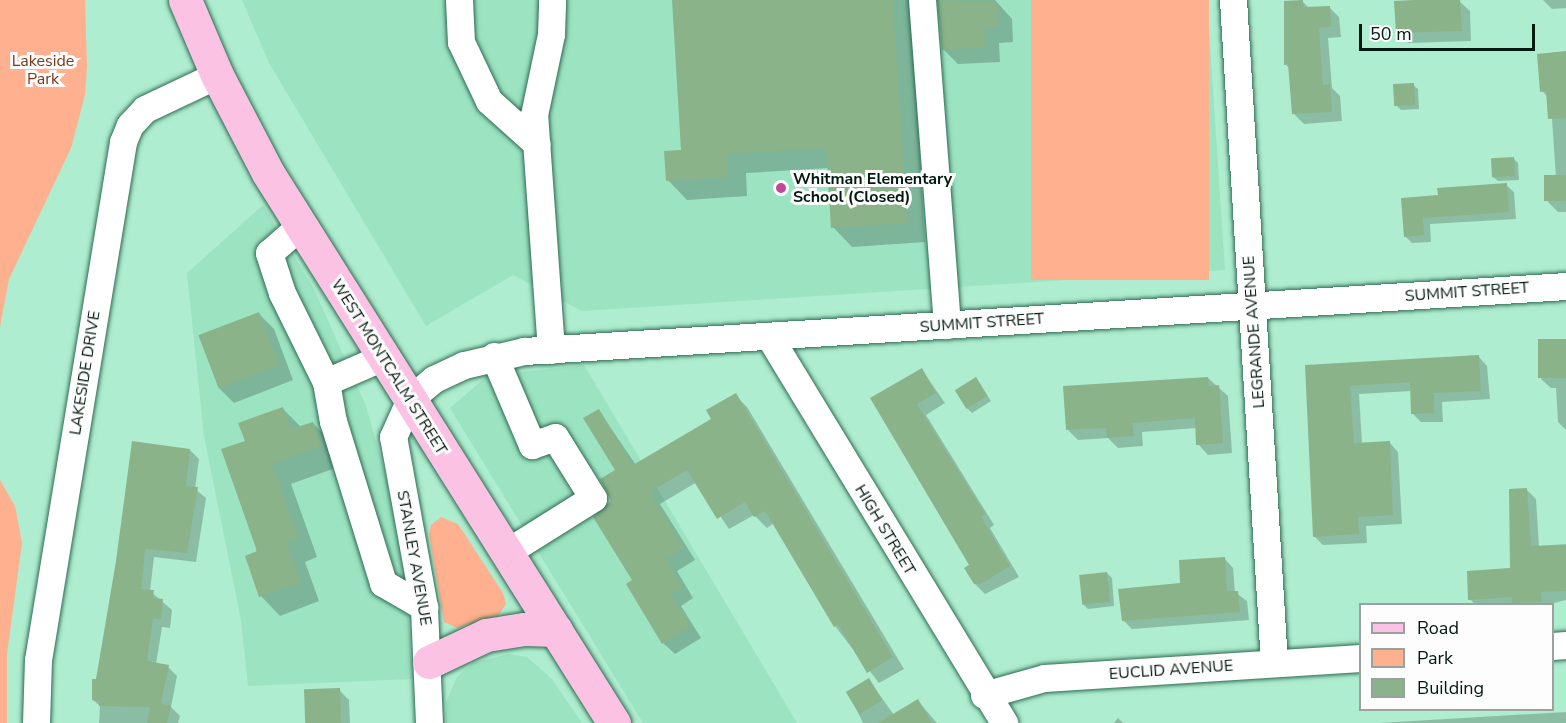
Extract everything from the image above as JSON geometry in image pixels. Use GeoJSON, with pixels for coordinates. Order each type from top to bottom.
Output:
{"type":"FeatureCollection","features":[{"type":"Feature","properties":{"kind":"main road","name":"WEST MONTCALM STREET"},"geometry":{"type":"LineString","coordinates":[[185,0],[217,75],[300,226],[614,723]]}},
{"type":"Feature","properties":{"kind":"main road"},"geometry":{"type":"LineString","coordinates":[[429,662],[486,635],[525,629],[556,630]]}},
{"type":"Feature","properties":{"kind":"street"},"geometry":{"type":"LineString","coordinates":[[459,0],[461,42],[489,101],[513,126],[537,144]]}},
{"type":"Feature","properties":{"kind":"street"},"geometry":{"type":"LineString","coordinates":[[551,350],[534,115],[551,34],[552,0]]}},
{"type":"Feature","properties":{"kind":"street"},"geometry":{"type":"LineString","coordinates":[[922,0],[947,325]]}},
{"type":"Feature","properties":{"kind":"street","name":"LEGRANDE AVENUE"},"geometry":{"type":"LineString","coordinates":[[1233,0],[1274,663]]}},
{"type":"Feature","properties":{"kind":"street","name":"LAKESIDE DRIVE"},"geometry":{"type":"LineString","coordinates":[[36,723],[38,660],[123,142],[130,125],[145,109],[217,75]]}},
{"type":"Feature","properties":{"kind":"street"},"geometry":{"type":"LineString","coordinates":[[300,226],[269,253],[282,293],[326,381],[333,421],[382,584],[424,608]]}},
{"type":"Feature","properties":{"kind":"street","name":"SUMMIT STREET"},"geometry":{"type":"LineString","coordinates":[[410,399],[449,371],[494,356],[551,350],[1566,286]]}},
{"type":"Feature","properties":{"kind":"street","name":"HIGH STREET"},"geometry":{"type":"LineString","coordinates":[[769,336],[984,695],[1004,723]]}},
{"type":"Feature","properties":{"kind":"street"},"geometry":{"type":"LineString","coordinates":[[494,356],[532,445],[555,437],[593,498],[507,552]]}},
{"type":"Feature","properties":{"kind":"street"},"geometry":{"type":"LineString","coordinates":[[326,381],[383,357]]}},
{"type":"Feature","properties":{"kind":"street","name":"STANLEY AVENUE"},"geometry":{"type":"LineString","coordinates":[[410,399],[396,423],[393,452],[424,608],[429,662],[429,723]]}},
{"type":"Feature","properties":{"kind":"street","name":"EUCLID AVENUE"},"geometry":{"type":"LineString","coordinates":[[984,695],[1044,678],[1359,658]]}},
{"type":"Feature","properties":{"kind":"shaded area","name":"Whitman Elementary School (Closed)"},"geometry":{"type":"Polygon","coordinates":[[[242,0],[1207,0],[1225,270],[582,311],[513,275],[426,326],[269,63],[242,0]]]}},
{"type":"Feature","properties":{"kind":"shaded area"},"geometry":{"type":"Polygon","coordinates":[[[263,205],[313,287],[366,406],[385,473],[404,570],[413,679],[248,686],[241,620],[204,436],[187,273],[263,205]]]}},
{"type":"Feature","properties":{"kind":"shaded area"},"geometry":{"type":"Polygon","coordinates":[[[584,365],[797,723],[643,723],[450,408],[487,376],[584,365]]]}},
{"type":"Feature","properties":{"kind":"shaded area"},"geometry":{"type":"Polygon","coordinates":[[[508,654],[527,657],[551,678],[582,723],[446,723],[446,703],[457,677],[473,663],[508,654]]]}},
{"type":"Feature","properties":{"kind":"green space","name":"Lakeside Park"},"geometry":{"type":"Polygon","coordinates":[[[0,0],[85,0],[87,66],[85,95],[71,148],[9,279],[0,327],[0,0]]]}},
{"type":"Feature","properties":{"kind":"green space"},"geometry":{"type":"Polygon","coordinates":[[[1031,0],[1209,0],[1209,280],[1031,280],[1031,0]]]}},
{"type":"Feature","properties":{"kind":"green space"},"geometry":{"type":"Polygon","coordinates":[[[0,480],[15,506],[22,543],[7,654],[7,723],[0,723],[0,480]]]}},
{"type":"Feature","properties":{"kind":"green space"},"geometry":{"type":"Polygon","coordinates":[[[441,517],[458,524],[503,593],[506,604],[498,616],[457,628],[444,622],[429,534],[431,525],[441,517]]]}},
{"type":"Feature","properties":{"kind":"building"},"geometry":{"type":"Polygon","coordinates":[[[672,0],[893,0],[907,223],[831,228],[826,148],[727,154],[728,177],[666,181],[664,151],[681,150],[672,0]]]}},
{"type":"Feature","properties":{"kind":"building"},"geometry":{"type":"Polygon","coordinates":[[[938,0],[997,2],[998,27],[985,28],[986,47],[942,50],[938,0]]]}},
{"type":"Feature","properties":{"kind":"building"},"geometry":{"type":"Polygon","coordinates":[[[1303,0],[1303,7],[1330,6],[1331,27],[1319,28],[1323,85],[1330,84],[1332,112],[1292,114],[1288,64],[1284,65],[1284,1],[1303,0]]]}},
{"type":"Feature","properties":{"kind":"building"},"geometry":{"type":"Polygon","coordinates":[[[1460,0],[1462,31],[1396,33],[1394,1],[1460,0]]]}},
{"type":"Feature","properties":{"kind":"building"},"geometry":{"type":"Polygon","coordinates":[[[1566,51],[1566,118],[1548,119],[1546,91],[1540,92],[1537,54],[1566,51]]]}},
{"type":"Feature","properties":{"kind":"building"},"geometry":{"type":"Polygon","coordinates":[[[1414,83],[1415,105],[1394,106],[1393,84],[1414,83]]]}},
{"type":"Feature","properties":{"kind":"building"},"geometry":{"type":"Polygon","coordinates":[[[1514,157],[1515,176],[1492,177],[1491,158],[1514,157]]]}},
{"type":"Feature","properties":{"kind":"building"},"geometry":{"type":"Polygon","coordinates":[[[1544,175],[1566,175],[1566,201],[1544,201],[1544,175]]]}},
{"type":"Feature","properties":{"kind":"building"},"geometry":{"type":"Polygon","coordinates":[[[1507,183],[1509,212],[1423,218],[1424,235],[1404,237],[1401,198],[1438,195],[1437,188],[1507,183]]]}},
{"type":"Feature","properties":{"kind":"building"},"geometry":{"type":"Polygon","coordinates":[[[259,312],[279,365],[219,389],[198,335],[259,312]]]}},
{"type":"Feature","properties":{"kind":"building"},"geometry":{"type":"Polygon","coordinates":[[[1538,339],[1566,339],[1566,378],[1538,378],[1538,339]]]}},
{"type":"Feature","properties":{"kind":"building"},"geometry":{"type":"Polygon","coordinates":[[[1479,355],[1481,391],[1434,393],[1434,413],[1411,414],[1410,382],[1350,386],[1354,443],[1390,441],[1393,515],[1358,517],[1359,534],[1313,537],[1305,365],[1479,355]]]}},
{"type":"Feature","properties":{"kind":"building"},"geometry":{"type":"Polygon","coordinates":[[[922,368],[936,393],[917,404],[985,514],[981,517],[1010,566],[981,584],[974,584],[964,568],[969,565],[870,398],[922,368]]]}},
{"type":"Feature","properties":{"kind":"building"},"geometry":{"type":"Polygon","coordinates":[[[976,377],[988,396],[966,409],[955,390],[976,377]]]}},
{"type":"Feature","properties":{"kind":"building"},"geometry":{"type":"Polygon","coordinates":[[[1208,377],[1209,386],[1219,385],[1223,443],[1196,445],[1195,418],[1132,423],[1134,436],[1107,438],[1106,428],[1066,430],[1063,386],[1208,377]]]}},
{"type":"Feature","properties":{"kind":"building"},"geometry":{"type":"Polygon","coordinates":[[[736,393],[893,657],[867,673],[838,624],[834,627],[765,511],[754,517],[745,502],[717,519],[687,470],[650,492],[684,548],[666,559],[683,587],[671,594],[691,626],[662,644],[626,584],[632,580],[593,517],[611,501],[600,479],[615,470],[583,418],[599,409],[633,465],[711,419],[706,410],[736,393]]]}},
{"type":"Feature","properties":{"kind":"building"},"geometry":{"type":"Polygon","coordinates":[[[283,407],[291,429],[313,422],[322,446],[272,464],[299,538],[286,542],[301,582],[259,597],[245,556],[257,551],[221,449],[245,441],[238,423],[283,407]]]}},
{"type":"Feature","properties":{"kind":"building"},"geometry":{"type":"Polygon","coordinates":[[[132,441],[190,449],[186,486],[198,487],[187,553],[145,549],[141,589],[154,590],[153,598],[163,599],[161,619],[153,618],[147,661],[169,665],[161,703],[171,706],[167,723],[147,723],[150,707],[99,706],[99,701],[92,700],[92,679],[96,679],[116,561],[132,441]]]}},
{"type":"Feature","properties":{"kind":"building"},"geometry":{"type":"Polygon","coordinates":[[[1527,488],[1531,546],[1566,545],[1566,591],[1541,592],[1542,602],[1512,603],[1512,597],[1468,600],[1467,571],[1510,568],[1509,489],[1527,488]]]}},
{"type":"Feature","properties":{"kind":"building"},"geometry":{"type":"Polygon","coordinates":[[[1225,557],[1227,591],[1238,591],[1240,612],[1122,621],[1118,589],[1180,583],[1179,560],[1225,557]]]}},
{"type":"Feature","properties":{"kind":"building"},"geometry":{"type":"Polygon","coordinates":[[[1107,572],[1110,602],[1082,605],[1079,575],[1107,572]]]}},
{"type":"Feature","properties":{"kind":"building"},"geometry":{"type":"Polygon","coordinates":[[[869,678],[882,700],[859,714],[846,692],[869,678]]]}},
{"type":"Feature","properties":{"kind":"building"},"geometry":{"type":"Polygon","coordinates":[[[340,688],[341,723],[305,723],[304,689],[340,688]]]}},
{"type":"Feature","properties":{"kind":"building"},"geometry":{"type":"Polygon","coordinates":[[[918,699],[932,723],[878,723],[918,699]]]}},
{"type":"Feature","properties":{"kind":"place","name":"Whitman Elementary School (Closed)"},"geometry":{"type":"Point","coordinates":[781,188]}}]}
